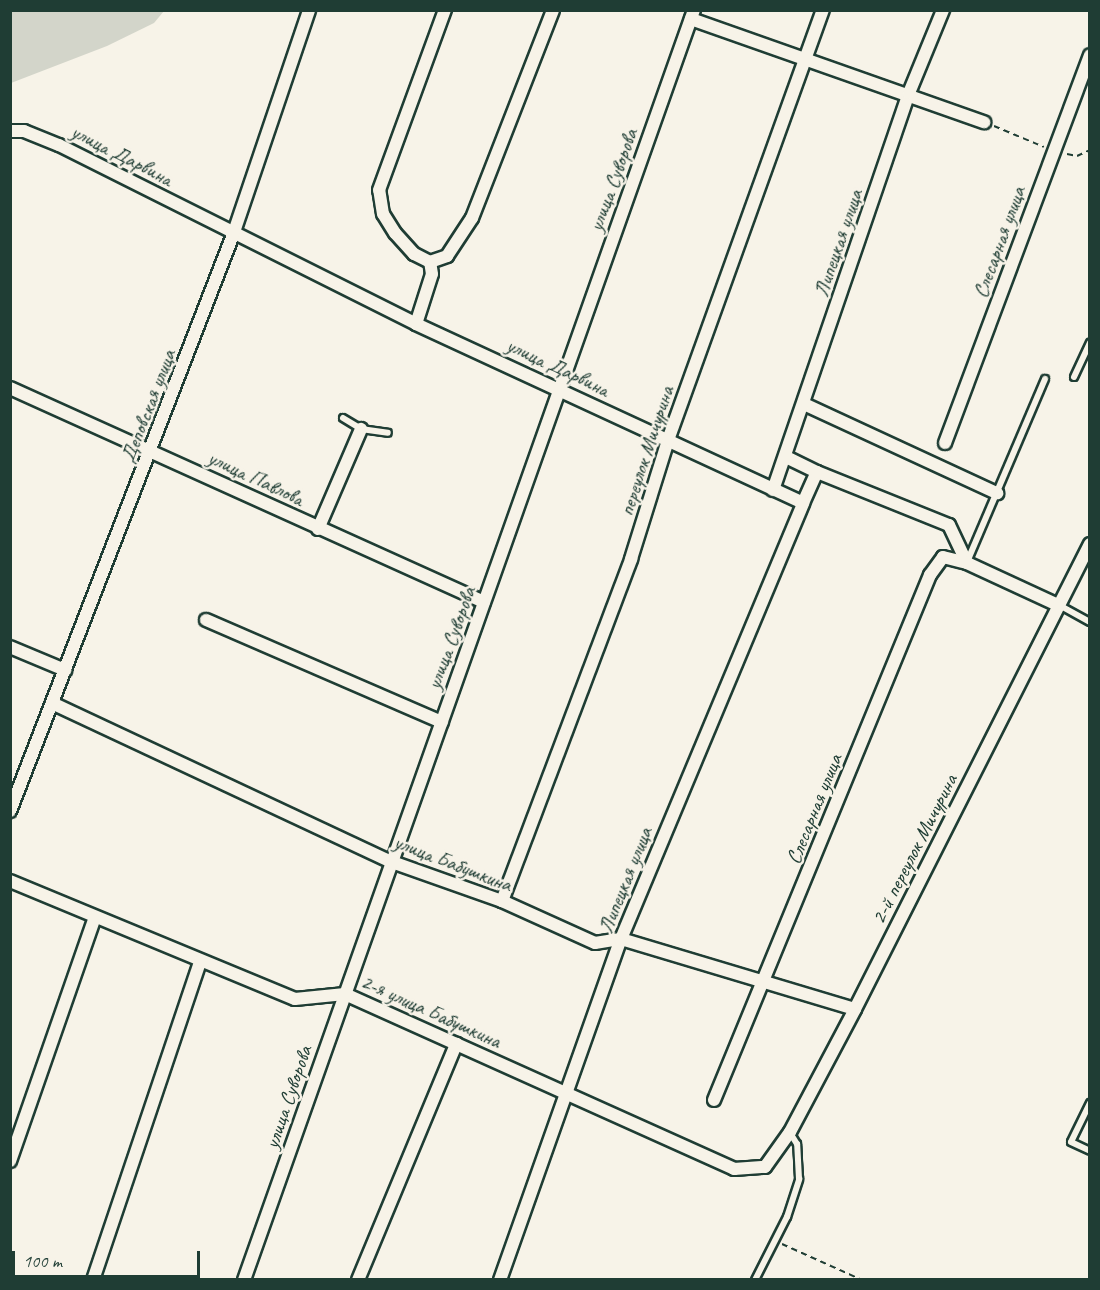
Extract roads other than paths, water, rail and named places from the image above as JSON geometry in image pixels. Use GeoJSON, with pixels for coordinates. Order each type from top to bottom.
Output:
{"type":"FeatureCollection","features":[{"type":"Feature","properties":{"kind":"street","name":"Деповская улица"},"geometry":{"type":"LineString","coordinates":[[10,812],[152,451],[233,235],[309,10]]}},
{"type":"Feature","properties":{"kind":"street"},"geometry":{"type":"LineString","coordinates":[[445,10],[379,190],[383,214],[395,233],[414,254],[430,262],[447,256],[472,218],[553,10]]}},
{"type":"Feature","properties":{"kind":"street","name":"переулок Мичурина"},"geometry":{"type":"LineString","coordinates":[[502,901],[631,559],[668,440],[823,10]]}},
{"type":"Feature","properties":{"kind":"street","name":"Липецкая улица"},"geometry":{"type":"LineString","coordinates":[[773,490],[909,93],[943,10]]}},
{"type":"Feature","properties":{"kind":"street"},"geometry":{"type":"LineString","coordinates":[[692,15],[984,122]]}},
{"type":"Feature","properties":{"kind":"street","name":"улица Суворова"},"geometry":{"type":"LineString","coordinates":[[244,1280],[692,15]]}},
{"type":"Feature","properties":{"kind":"street","name":"Слесарная улица"},"geometry":{"type":"LineString","coordinates":[[945,443],[1089,55]]}},
{"type":"Feature","properties":{"kind":"street","name":"улица Дарвина"},"geometry":{"type":"LineString","coordinates":[[10,131],[24,131],[59,145],[233,235],[416,324],[560,388],[803,503]]}},
{"type":"Feature","properties":{"kind":"street"},"geometry":{"type":"LineString","coordinates":[[416,324],[432,274],[430,262]]}},
{"type":"Feature","properties":{"kind":"street","name":"улица Павлова"},"geometry":{"type":"LineString","coordinates":[[10,388],[484,602]]}},
{"type":"Feature","properties":{"kind":"street"},"geometry":{"type":"LineString","coordinates":[[804,404],[997,493]]}},
{"type":"Feature","properties":{"kind":"street"},"geometry":{"type":"LineString","coordinates":[[318,529],[361,429]]}},
{"type":"Feature","properties":{"kind":"street"},"geometry":{"type":"LineString","coordinates":[[786,457],[817,472],[949,525],[967,563],[1058,605]]}},
{"type":"Feature","properties":{"kind":"street"},"geometry":{"type":"LineString","coordinates":[[803,503],[817,472]]}},
{"type":"Feature","properties":{"kind":"street","name":"Липецкая улица"},"geometry":{"type":"LineString","coordinates":[[500,1280],[621,939],[803,503]]}},
{"type":"Feature","properties":{"kind":"street","name":"2-й переулок Мичурина"},"geometry":{"type":"LineString","coordinates":[[765,1167],[790,1132],[855,1009],[1089,544]]}},
{"type":"Feature","properties":{"kind":"street","name":"Слесарная улица"},"geometry":{"type":"LineString","coordinates":[[714,1100],[930,575],[943,557],[967,563]]}},
{"type":"Feature","properties":{"kind":"street"},"geometry":{"type":"LineString","coordinates":[[206,620],[441,722]]}},
{"type":"Feature","properties":{"kind":"street"},"geometry":{"type":"LineString","coordinates":[[10,647],[65,670]]}},
{"type":"Feature","properties":{"kind":"street","name":"улица Бабушкина"},"geometry":{"type":"LineString","coordinates":[[52,703],[392,862],[502,901],[595,943],[621,939],[765,980],[855,1009]]}},
{"type":"Feature","properties":{"kind":"street","name":"2-я улица Бабушкина"},"geometry":{"type":"LineString","coordinates":[[10,881],[200,962],[295,999],[345,994],[734,1168],[765,1167]]}},
{"type":"Feature","properties":{"kind":"street"},"geometry":{"type":"LineString","coordinates":[[10,1161],[94,917]]}},
{"type":"Feature","properties":{"kind":"street"},"geometry":{"type":"LineString","coordinates":[[93,1280],[200,962]]}},
{"type":"Feature","properties":{"kind":"street"},"geometry":{"type":"LineString","coordinates":[[358,1280],[456,1044]]}},
{"type":"Feature","properties":{"kind":"lane"},"geometry":{"type":"LineString","coordinates":[[1074,377],[1089,342]]}},
{"type":"Feature","properties":{"kind":"lane"},"geometry":{"type":"LineString","coordinates":[[967,563],[1046,379]]}},
{"type":"Feature","properties":{"kind":"lane"},"geometry":{"type":"LineString","coordinates":[[342,418],[361,429],[388,433]]}},
{"type":"Feature","properties":{"kind":"lane"},"geometry":{"type":"LineString","coordinates":[[1058,605],[1089,622]]}},
{"type":"Feature","properties":{"kind":"lane"},"geometry":{"type":"LineString","coordinates":[[1089,1103],[1071,1142],[1089,1151]]}},
{"type":"Feature","properties":{"kind":"lane"},"geometry":{"type":"LineString","coordinates":[[755,1280],[774,1241],[799,1179],[797,1144],[790,1132]]}}]}
